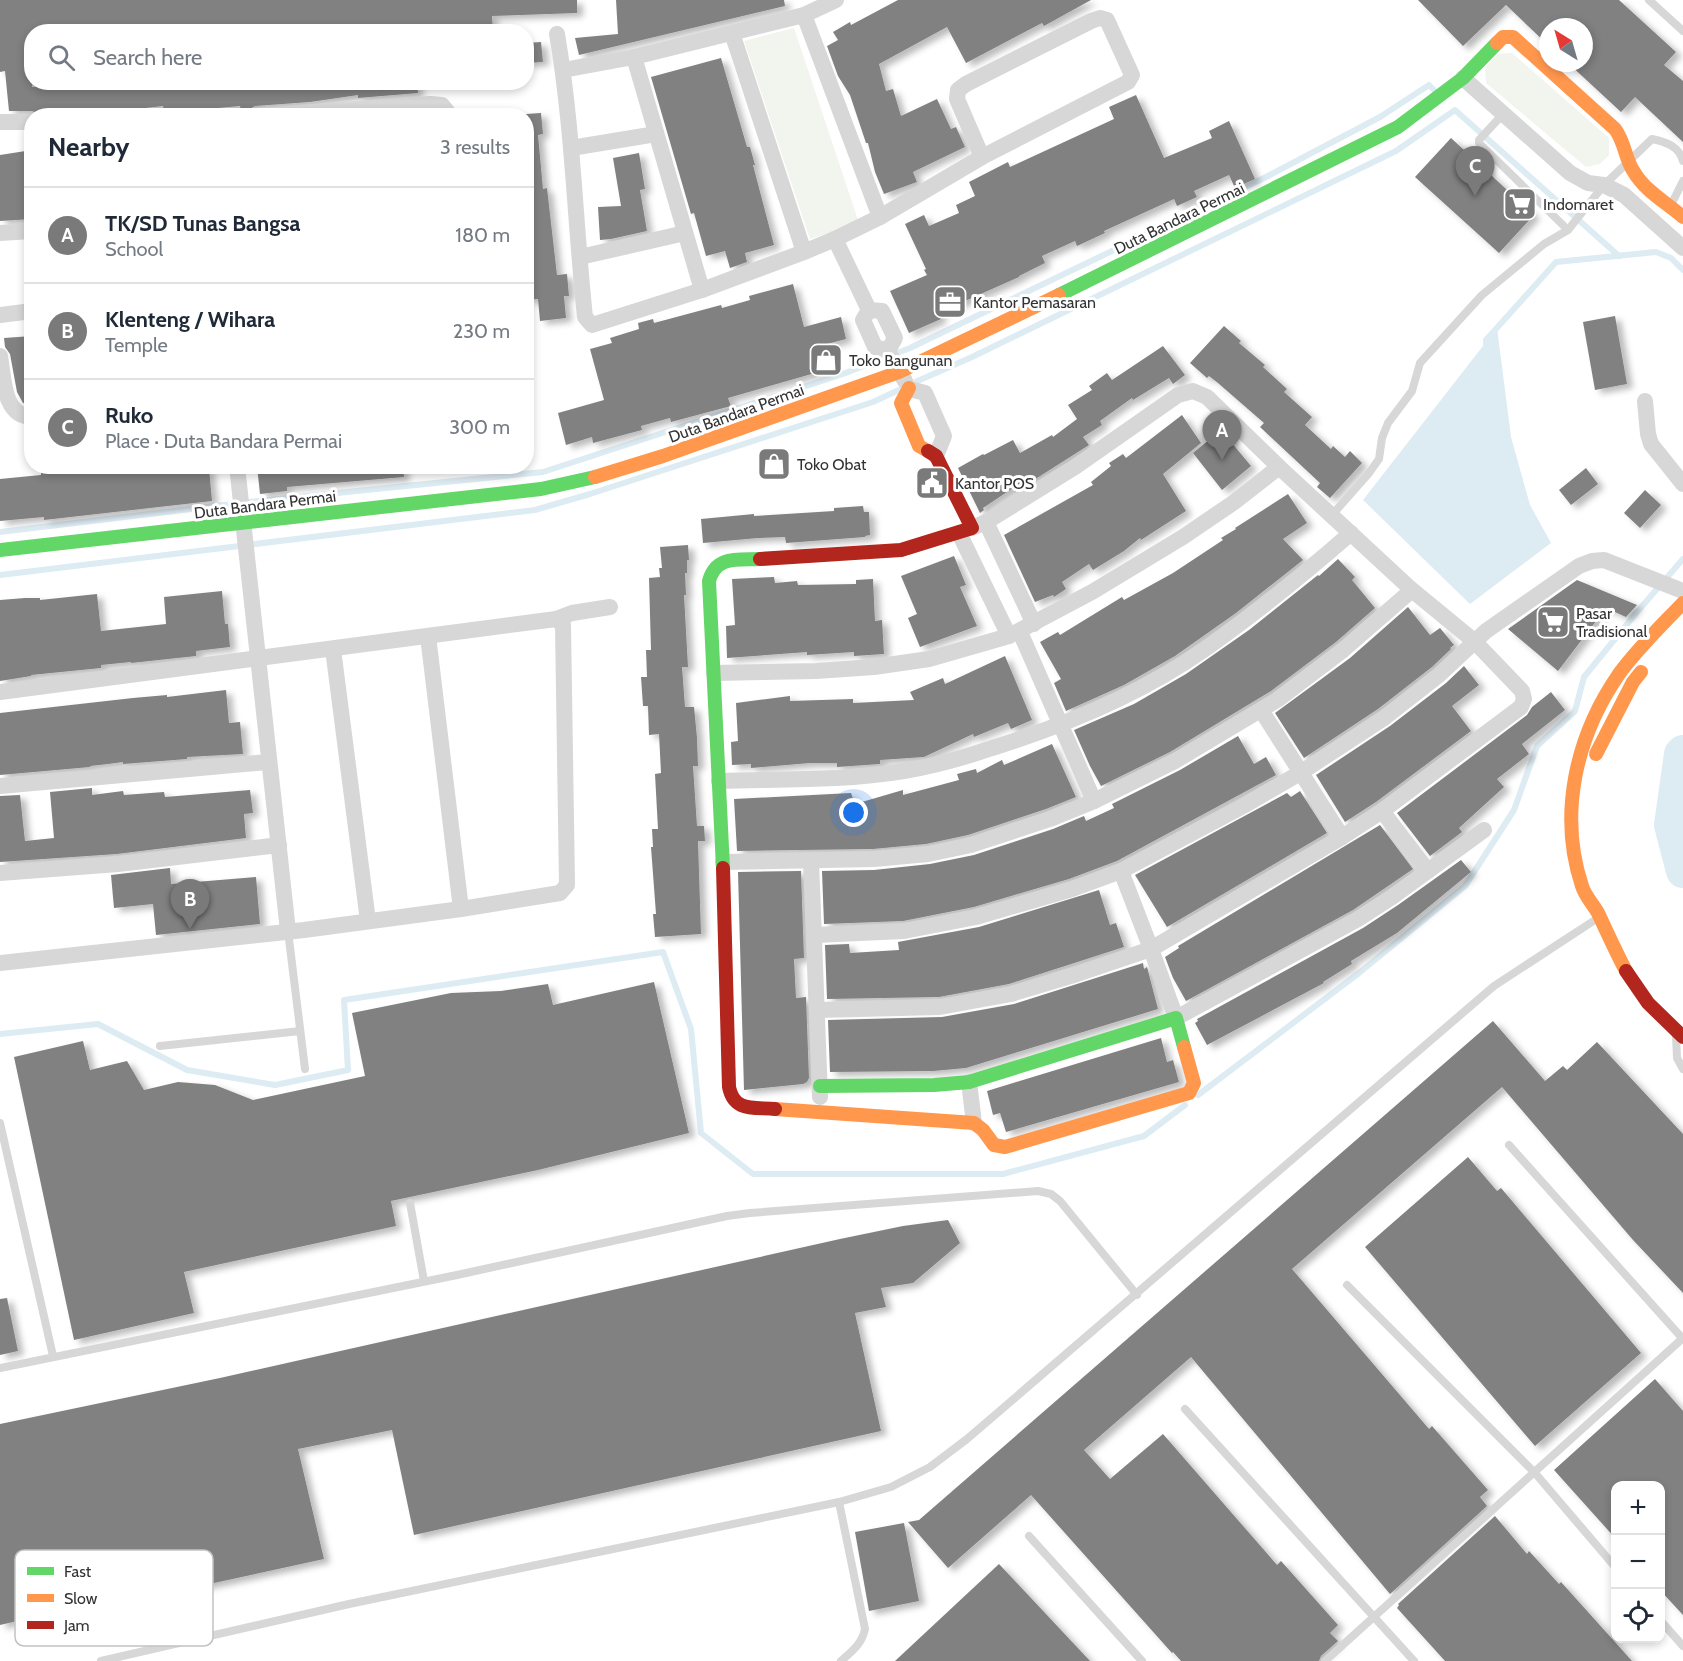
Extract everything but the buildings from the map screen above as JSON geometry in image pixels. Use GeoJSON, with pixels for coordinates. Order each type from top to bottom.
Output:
{"type":"FeatureCollection","features":[{"type":"Feature","properties":{"kind":"street"},"geometry":{"type":"LineString","coordinates":[[563,70],[634,57],[804,15],[836,0]]}},
{"type":"Feature","properties":{"kind":"street"},"geometry":{"type":"LineString","coordinates":[[804,15],[880,217]]}},
{"type":"Feature","properties":{"kind":"street"},"geometry":{"type":"LineString","coordinates":[[557,34],[571,148],[585,317],[592,325],[702,290],[836,239],[880,217],[982,157],[1128,82],[1132,75],[1107,20],[1100,18],[1091,21],[958,90],[957,99],[982,157]]}},
{"type":"Feature","properties":{"kind":"street"},"geometry":{"type":"LineString","coordinates":[[732,33],[804,252]]}},
{"type":"Feature","properties":{"kind":"street","name":"Duta Bandara Permai"},"geometry":{"type":"LineString","coordinates":[[0,550],[541,489],[591,478],[663,456],[900,372],[1191,231],[1398,127],[1463,78],[1503,37],[1513,37],[1615,129],[1625,144],[1627,161]]}},
{"type":"Feature","properties":{"kind":"street"},"geometry":{"type":"LineString","coordinates":[[634,57],[702,290]]}},
{"type":"Feature","properties":{"kind":"street"},"geometry":{"type":"LineString","coordinates":[[1463,78],[1570,173],[1588,183],[1604,185],[1624,195],[1683,248]]}},
{"type":"Feature","properties":{"kind":"street"},"geometry":{"type":"LineString","coordinates":[[372,108],[430,104],[442,105],[444,108]]}},
{"type":"Feature","properties":{"kind":"street"},"geometry":{"type":"LineString","coordinates":[[0,122],[24,122]]}},
{"type":"Feature","properties":{"kind":"street"},"geometry":{"type":"LineString","coordinates":[[571,148],[656,134]]}},
{"type":"Feature","properties":{"kind":"street"},"geometry":{"type":"LineString","coordinates":[[1627,161],[1636,176],[1683,217]]}},
{"type":"Feature","properties":{"kind":"street"},"geometry":{"type":"LineString","coordinates":[[0,232],[24,231]]}},
{"type":"Feature","properties":{"kind":"street"},"geometry":{"type":"LineString","coordinates":[[580,257],[685,233]]}},
{"type":"Feature","properties":{"kind":"street"},"geometry":{"type":"LineString","coordinates":[[836,239],[869,310],[863,320],[876,347],[900,372],[925,393],[944,436],[936,456]]}},
{"type":"Feature","properties":{"kind":"street"},"geometry":{"type":"LineString","coordinates":[[0,315],[24,312]]}},
{"type":"Feature","properties":{"kind":"street"},"geometry":{"type":"LineString","coordinates":[[0,356],[8,399],[12,409],[24,417]]}},
{"type":"Feature","properties":{"kind":"street"},"geometry":{"type":"LineString","coordinates":[[900,372],[901,403],[919,446],[936,456],[972,528],[1021,630],[1094,801]]}},
{"type":"Feature","properties":{"kind":"street"},"geometry":{"type":"LineString","coordinates":[[817,1010],[940,1007],[1011,994],[1151,949],[1342,837],[1382,811],[1521,707],[1524,699],[1522,691],[1474,641],[1412,590],[1207,398],[1193,391],[1178,395],[1076,467],[972,528],[901,550],[719,562],[712,569],[709,581],[723,862],[731,1098],[740,1106],[974,1123],[980,1126],[990,1142],[997,1147],[1005,1147],[1190,1093],[1194,1083],[1176,1018],[1151,949],[1121,871]]}},
{"type":"Feature","properties":{"kind":"street"},"geometry":{"type":"LineString","coordinates":[[1645,401],[1651,444],[1683,484]]}},
{"type":"Feature","properties":{"kind":"street"},"geometry":{"type":"LineString","coordinates":[[714,673],[816,671],[874,667],[929,659],[1021,630],[1092,592],[1183,537],[1233,503],[1279,467]]}},
{"type":"Feature","properties":{"kind":"street"},"geometry":{"type":"LineString","coordinates":[[238,474],[288,931]]}},
{"type":"Feature","properties":{"kind":"street"},"geometry":{"type":"LineString","coordinates":[[972,528],[1021,630]]}},
{"type":"Feature","properties":{"kind":"street"},"geometry":{"type":"LineString","coordinates":[[718,781],[851,777],[903,771],[946,763],[1061,724],[1133,692],[1203,650],[1290,586],[1351,533]]}},
{"type":"Feature","properties":{"kind":"street"},"geometry":{"type":"LineString","coordinates":[[814,935],[904,931],[976,916],[1071,889],[1121,871],[1300,773],[1383,717],[1439,675],[1474,641],[1570,573],[1592,561],[1604,560],[1669,585]]}},
{"type":"Feature","properties":{"kind":"street"},"geometry":{"type":"LineString","coordinates":[[723,862],[811,861],[928,854],[971,845],[1011,833],[1094,801],[1175,761],[1261,710],[1343,650],[1412,590]]}},
{"type":"Feature","properties":{"kind":"street"},"geometry":{"type":"LineString","coordinates":[[1680,1034],[1638,991],[1597,912],[1582,889],[1570,832],[1570,798],[1577,766],[1594,721],[1614,684],[1636,653],[1683,603]]}},
{"type":"Feature","properties":{"kind":"street"},"geometry":{"type":"LineString","coordinates":[[0,692],[556,619],[572,613],[610,607]]}},
{"type":"Feature","properties":{"kind":"street"},"geometry":{"type":"LineString","coordinates":[[0,963],[368,921],[555,895],[563,891],[567,885],[563,625],[556,619]]}},
{"type":"Feature","properties":{"kind":"street"},"geometry":{"type":"LineString","coordinates":[[428,636],[461,909]]}},
{"type":"Feature","properties":{"kind":"street"},"geometry":{"type":"LineString","coordinates":[[333,649],[368,921]]}},
{"type":"Feature","properties":{"kind":"street"},"geometry":{"type":"LineString","coordinates":[[1594,763],[1633,682],[1653,658]]}},
{"type":"Feature","properties":{"kind":"street"},"geometry":{"type":"LineString","coordinates":[[1261,710],[1342,837]]}},
{"type":"Feature","properties":{"kind":"street"},"geometry":{"type":"LineString","coordinates":[[0,786],[268,762]]}},
{"type":"Feature","properties":{"kind":"street"},"geometry":{"type":"LineString","coordinates":[[1587,792],[1584,820],[1586,855],[1597,912]]}},
{"type":"Feature","properties":{"kind":"street"},"geometry":{"type":"LineString","coordinates":[[1382,811],[1428,871]]}},
{"type":"Feature","properties":{"kind":"street"},"geometry":{"type":"LineString","coordinates":[[820,1086],[934,1085],[969,1082],[1176,1018],[1358,919],[1484,830]]}},
{"type":"Feature","properties":{"kind":"street"},"geometry":{"type":"LineString","coordinates":[[0,873],[118,864],[279,845]]}},
{"type":"Feature","properties":{"kind":"street"},"geometry":{"type":"LineString","coordinates":[[811,861],[820,1086],[819,1112]]}},
{"type":"Feature","properties":{"kind":"street"},"geometry":{"type":"LineString","coordinates":[[969,1082],[974,1123]]}},
{"type":"Feature","properties":{"kind":"lane"},"geometry":{"type":"LineString","coordinates":[[1649,0],[1683,31]]}},
{"type":"Feature","properties":{"kind":"lane"},"geometry":{"type":"LineString","coordinates":[[1503,114],[1479,140],[1480,145],[1571,227]]}},
{"type":"Feature","properties":{"kind":"lane"},"geometry":{"type":"LineString","coordinates":[[1332,515],[1379,459],[1382,438],[1388,423],[1412,391],[1420,363],[1482,295],[1544,244],[1571,227],[1604,185],[1652,139],[1669,143],[1683,158],[1683,161]]}},
{"type":"Feature","properties":{"kind":"lane"},"geometry":{"type":"LineString","coordinates":[[1671,206],[1683,181]]}},
{"type":"Feature","properties":{"kind":"lane"},"geometry":{"type":"LineString","coordinates":[[213,1635],[361,1601],[839,1502],[891,1487],[930,1467],[967,1439],[1137,1295],[1494,986],[1597,912]]}},
{"type":"Feature","properties":{"kind":"lane"},"geometry":{"type":"LineString","coordinates":[[288,931],[305,1069]]}},
{"type":"Feature","properties":{"kind":"lane"},"geometry":{"type":"LineString","coordinates":[[160,1046],[300,1031]]}},
{"type":"Feature","properties":{"kind":"lane"},"geometry":{"type":"LineString","coordinates":[[1680,1034],[1676,1049],[1677,1058],[1683,1069]]}},
{"type":"Feature","properties":{"kind":"lane"},"geometry":{"type":"LineString","coordinates":[[0,1123],[53,1356]]}},
{"type":"Feature","properties":{"kind":"lane"},"geometry":{"type":"LineString","coordinates":[[1325,1661],[1683,1339],[1509,1144]]}},
{"type":"Feature","properties":{"kind":"lane"},"geometry":{"type":"LineString","coordinates":[[0,1368],[750,1213],[1038,1191],[1051,1194],[1060,1200],[1137,1295]]}},
{"type":"Feature","properties":{"kind":"lane"},"geometry":{"type":"LineString","coordinates":[[410,1203],[424,1281]]}},
{"type":"Feature","properties":{"kind":"lane"},"geometry":{"type":"LineString","coordinates":[[1347,1285],[1535,1473],[1611,1562]]}},
{"type":"Feature","properties":{"kind":"lane"},"geometry":{"type":"LineString","coordinates":[[1185,1409],[1414,1661]]}},
{"type":"Feature","properties":{"kind":"lane"},"geometry":{"type":"LineString","coordinates":[[839,1502],[865,1629],[863,1638],[855,1649],[841,1661]]}},
{"type":"Feature","properties":{"kind":"lane"},"geometry":{"type":"LineString","coordinates":[[1029,1536],[1142,1661]]}},
{"type":"Feature","properties":{"kind":"lane"},"geometry":{"type":"LineString","coordinates":[[1665,1626],[1683,1646]]}},
{"type":"Feature","properties":{"kind":"lane"},"geometry":{"type":"LineString","coordinates":[[101,1661],[166,1646]]}},
{"type":"Feature","properties":{"kind":"shaded area"},"geometry":{"type":"Polygon","coordinates":[[[794,28],[859,223],[810,239],[744,41],[794,28]]]}},
{"type":"Feature","properties":{"kind":"shaded area"},"geometry":{"type":"Polygon","coordinates":[[[1512,53],[1609,138],[1609,155],[1600,164],[1586,167],[1486,83],[1485,68],[1496,54],[1512,53]]]}},
{"type":"Feature","properties":{"kind":"shaded area"},"geometry":{"type":"Polygon","coordinates":[[[1497,328],[1511,437],[1530,505],[1551,543],[1470,604],[1363,500],[1497,328]]]}},
{"type":"Feature","properties":{"kind":"waterway"},"geometry":{"type":"LineString","coordinates":[[534,473],[543,472],[843,374],[910,348],[1264,178],[1380,117],[1429,85],[1437,93]]}},
{"type":"Feature","properties":{"kind":"waterway"},"geometry":{"type":"LineString","coordinates":[[913,383],[972,357],[1396,151],[1455,110],[1619,256]]}},
{"type":"Feature","properties":{"kind":"waterway"},"geometry":{"type":"LineString","coordinates":[[1486,347],[1486,340],[1556,262],[1656,252],[1671,258],[1683,270]]}},
{"type":"Feature","properties":{"kind":"waterway"},"geometry":{"type":"LineString","coordinates":[[0,575],[535,510],[873,402],[901,389]]}},
{"type":"Feature","properties":{"kind":"waterway"},"geometry":{"type":"LineString","coordinates":[[0,532],[249,502],[523,474]]}},
{"type":"Feature","properties":{"kind":"waterway"},"geometry":{"type":"LineString","coordinates":[[1198,1095],[1359,973],[1465,886],[1514,810],[1537,746],[1575,711],[1584,677],[1683,559]]}},
{"type":"Feature","properties":{"kind":"waterway"},"geometry":{"type":"LineString","coordinates":[[1683,752],[1671,825],[1683,871]]}},
{"type":"Feature","properties":{"kind":"waterway"},"geometry":{"type":"LineString","coordinates":[[0,1034],[98,1024],[187,1070],[275,1085],[348,1070],[344,1000],[663,952],[691,1029],[701,1133],[753,1174],[1003,1174],[1144,1136],[1185,1105]]}},
{"type":"Feature","properties":{"kind":"traffic: fast"},"geometry":{"type":"LineString","coordinates":[[1059,295],[1398,127],[1463,78],[1497,43]]}},
{"type":"Feature","properties":{"kind":"traffic: fast"},"geometry":{"type":"LineString","coordinates":[[0,550],[541,489],[595,477]]}},
{"type":"Feature","properties":{"kind":"traffic: fast"},"geometry":{"type":"LineString","coordinates":[[723,868],[709,581],[712,573],[722,563],[760,559]]}},
{"type":"Feature","properties":{"kind":"traffic: fast"},"geometry":{"type":"LineString","coordinates":[[820,1086],[934,1085],[969,1082],[1176,1018],[1184,1047]]}},
{"type":"Feature","properties":{"kind":"traffic: slow"},"geometry":{"type":"LineString","coordinates":[[1497,43],[1503,37],[1513,37],[1615,129],[1631,167],[1639,179],[1650,191],[1683,217]]}},
{"type":"Feature","properties":{"kind":"traffic: slow"},"geometry":{"type":"LineString","coordinates":[[595,477],[663,456],[899,372],[1059,295]]}},
{"type":"Feature","properties":{"kind":"traffic: slow"},"geometry":{"type":"LineString","coordinates":[[909,388],[901,403],[919,446],[928,451]]}},
{"type":"Feature","properties":{"kind":"traffic: slow"},"geometry":{"type":"LineString","coordinates":[[1626,971],[1582,886],[1575,859],[1572,831],[1575,776],[1582,749],[1604,698],[1634,655],[1683,603]]}},
{"type":"Feature","properties":{"kind":"traffic: slow"},"geometry":{"type":"LineString","coordinates":[[1596,754],[1633,682],[1641,672]]}},
{"type":"Feature","properties":{"kind":"traffic: slow"},"geometry":{"type":"LineString","coordinates":[[775,1109],[974,1123],[983,1130],[994,1145],[1005,1147],[1189,1093],[1194,1083],[1184,1047]]}},
{"type":"Feature","properties":{"kind":"traffic: jam"},"geometry":{"type":"LineString","coordinates":[[760,559],[901,550],[972,528],[936,456],[928,451]]}},
{"type":"Feature","properties":{"kind":"traffic: jam"},"geometry":{"type":"LineString","coordinates":[[723,868],[729,1087],[735,1101],[746,1107],[775,1109]]}},
{"type":"Feature","properties":{"kind":"traffic: jam"},"geometry":{"type":"LineString","coordinates":[[1626,971],[1648,1003],[1683,1037]]}},
{"type":"Feature","properties":{"kind":"place","name":"Ruko"},"geometry":{"type":"Point","coordinates":[1475,196]}},
{"type":"Feature","properties":{"kind":"place","name":"Indomaret"},"geometry":{"type":"Point","coordinates":[1520,204]}},
{"type":"Feature","properties":{"kind":"place","name":"Kantor Pemasaran"},"geometry":{"type":"Point","coordinates":[950,302]}},
{"type":"Feature","properties":{"kind":"place","name":"Toko Bangunan"},"geometry":{"type":"Point","coordinates":[826,360]}},
{"type":"Feature","properties":{"kind":"place","name":"TK/SD Tunas Bangsa"},"geometry":{"type":"Point","coordinates":[1222,460]}},
{"type":"Feature","properties":{"kind":"place","name":"Toko Obat"},"geometry":{"type":"Point","coordinates":[774,464]}},
{"type":"Feature","properties":{"kind":"place","name":"Kantor POS"},"geometry":{"type":"Point","coordinates":[932,483]}},
{"type":"Feature","properties":{"kind":"place","name":"Pasar Tradisional"},"geometry":{"type":"Point","coordinates":[1553,622]}},
{"type":"Feature","properties":{"kind":"place","name":"Klenteng / Wihara"},"geometry":{"type":"Point","coordinates":[190,929]}}]}
